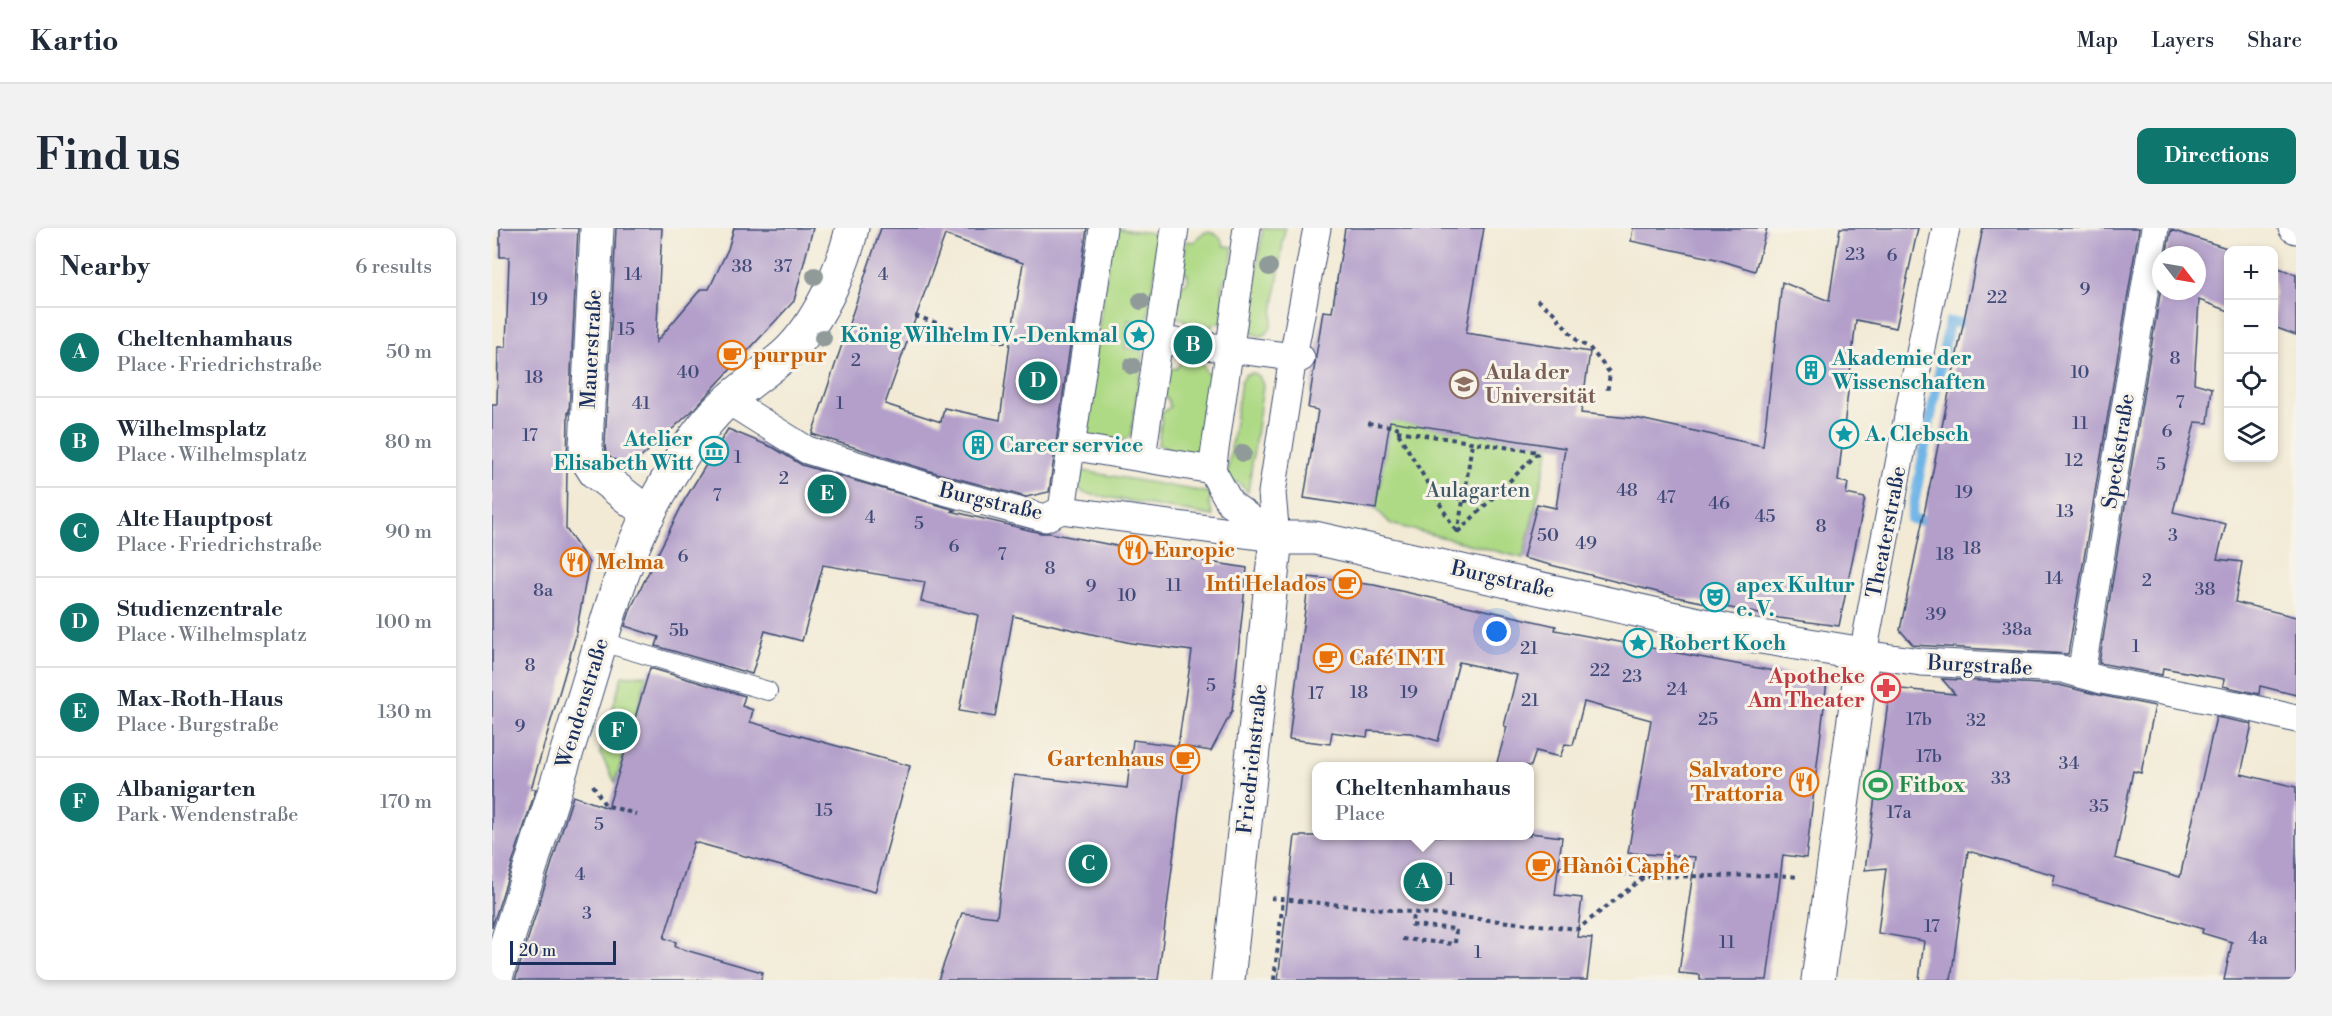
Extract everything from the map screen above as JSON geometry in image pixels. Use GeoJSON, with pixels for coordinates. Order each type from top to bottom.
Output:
{"type":"FeatureCollection","features":[{"type":"Feature","properties":{"kind":"street","name":"Mauerstraße"},"geometry":{"type":"LineString","coordinates":[[597,228],[586,446],[588,461],[595,472],[649,513]]}},
{"type":"Feature","properties":{"kind":"street","name":"Wendenstraße"},"geometry":{"type":"LineString","coordinates":[[495,980],[620,582],[649,513],[668,478],[695,438],[727,400],[787,353],[809,327],[830,289],[848,247],[852,228]]}},
{"type":"Feature","properties":{"kind":"street"},"geometry":{"type":"LineString","coordinates":[[1062,510],[1103,228]]}},
{"type":"Feature","properties":{"kind":"street"},"geometry":{"type":"LineString","coordinates":[[1142,458],[1175,228]]}},
{"type":"Feature","properties":{"kind":"street"},"geometry":{"type":"LineString","coordinates":[[1247,228],[1212,470],[1230,503],[1276,538]]}},
{"type":"Feature","properties":{"kind":"street"},"geometry":{"type":"LineString","coordinates":[[1276,538],[1272,493],[1297,357],[1317,228]]}},
{"type":"Feature","properties":{"kind":"street","name":"Theaterstraße"},"geometry":{"type":"LineString","coordinates":[[1818,980],[1863,654],[1946,228]]}},
{"type":"Feature","properties":{"kind":"street","name":"Speckstraße"},"geometry":{"type":"LineString","coordinates":[[2081,674],[2155,228]]}},
{"type":"Feature","properties":{"kind":"street"},"geometry":{"type":"LineString","coordinates":[[2292,228],[2296,230]]}},
{"type":"Feature","properties":{"kind":"street"},"geometry":{"type":"LineString","coordinates":[[1159,340],[1297,357]]}},
{"type":"Feature","properties":{"kind":"street","name":"Burgstraße"},"geometry":{"type":"LineString","coordinates":[[727,400],[807,450],[929,487],[1045,518],[1062,510],[1276,538],[1315,538],[1743,634],[1921,662],[2062,669],[2296,719]]}},
{"type":"Feature","properties":{"kind":"street"},"geometry":{"type":"LineString","coordinates":[[1070,446],[1212,470]]}},
{"type":"Feature","properties":{"kind":"street","name":"Friedrichstraße"},"geometry":{"type":"LineString","coordinates":[[1228,980],[1276,538]]}},
{"type":"Feature","properties":{"kind":"lane"},"geometry":{"type":"LineString","coordinates":[[602,642],[768,691]]}},
{"type":"Feature","properties":{"kind":"path"},"geometry":{"type":"LineString","coordinates":[[1537,300],[1553,312],[1578,342],[1589,347],[1610,373],[1607,394]]}},
{"type":"Feature","properties":{"kind":"path"},"geometry":{"type":"LineString","coordinates":[[915,316],[981,337],[1010,343]]}},
{"type":"Feature","properties":{"kind":"path"},"geometry":{"type":"LineString","coordinates":[[1368,423],[1397,427],[1457,533]]}},
{"type":"Feature","properties":{"kind":"path"},"geometry":{"type":"LineString","coordinates":[[1397,430],[1539,452],[1457,533]]}},
{"type":"Feature","properties":{"kind":"path"},"geometry":{"type":"LineString","coordinates":[[1466,485],[1472,442]]}},
{"type":"Feature","properties":{"kind":"path"},"geometry":{"type":"LineString","coordinates":[[1463,501],[1471,499],[1473,495],[1471,487],[1466,485]]}},
{"type":"Feature","properties":{"kind":"path"},"geometry":{"type":"LineString","coordinates":[[1463,501],[1459,498],[1457,490],[1466,485]]}},
{"type":"Feature","properties":{"kind":"path"},"geometry":{"type":"LineString","coordinates":[[1455,541],[1463,501]]}},
{"type":"Feature","properties":{"kind":"path"},"geometry":{"type":"LineString","coordinates":[[569,746],[605,805],[636,814]]}},
{"type":"Feature","properties":{"kind":"path"},"geometry":{"type":"LineString","coordinates":[[1541,866],[1644,877],[1776,875],[1830,880]]}},
{"type":"Feature","properties":{"kind":"path"},"geometry":{"type":"LineString","coordinates":[[1276,978],[1286,900],[1578,929],[1644,877]]}},
{"type":"Feature","properties":{"kind":"path"},"geometry":{"type":"LineString","coordinates":[[1402,939],[1455,944],[1456,929],[1412,924],[1413,914]]}},
{"type":"Feature","properties":{"kind":"green space"},"geometry":{"type":"Polygon","coordinates":[[[1113,228],[1151,233],[1158,238],[1159,243],[1147,323],[1128,320],[1125,348],[1143,351],[1131,434],[1127,438],[1116,441],[1083,436],[1113,228]]]}},
{"type":"Feature","properties":{"kind":"green space"},"geometry":{"type":"Polygon","coordinates":[[[1263,228],[1285,228],[1271,327],[1260,336],[1252,333],[1249,324],[1263,228]]]}},
{"type":"Feature","properties":{"kind":"green space"},"geometry":{"type":"Polygon","coordinates":[[[1206,232],[1218,236],[1224,246],[1233,247],[1229,277],[1224,279],[1221,289],[1224,293],[1222,324],[1214,323],[1207,332],[1196,333],[1188,327],[1184,319],[1176,318],[1180,287],[1188,281],[1188,275],[1183,270],[1186,241],[1194,242],[1206,232]]]}},
{"type":"Feature","properties":{"kind":"green space"},"geometry":{"type":"Polygon","coordinates":[[[1188,359],[1200,362],[1206,373],[1214,373],[1210,404],[1205,406],[1202,412],[1206,420],[1204,451],[1196,450],[1193,455],[1168,453],[1166,446],[1158,445],[1162,413],[1170,407],[1168,399],[1164,397],[1168,367],[1176,369],[1182,361],[1188,359]]]}},
{"type":"Feature","properties":{"kind":"green space"},"geometry":{"type":"Polygon","coordinates":[[[1253,373],[1259,376],[1263,385],[1248,492],[1239,483],[1226,482],[1241,382],[1246,374],[1253,373]]]}},
{"type":"Feature","properties":{"kind":"green space","name":"Aulagarten"},"geometry":{"type":"Polygon","coordinates":[[[1369,417],[1550,445],[1523,558],[1391,524],[1376,509],[1388,433],[1367,430],[1369,417]]]}},
{"type":"Feature","properties":{"kind":"green space"},"geometry":{"type":"Polygon","coordinates":[[[1083,471],[1211,493],[1209,503],[1213,516],[1084,493],[1077,487],[1079,474],[1083,471]]]}},
{"type":"Feature","properties":{"kind":"green space"},"geometry":{"type":"Polygon","coordinates":[[[654,675],[653,680],[646,679],[615,782],[600,753],[622,676],[654,675]]]}},
{"type":"Feature","properties":{"kind":"building"},"geometry":{"type":"Polygon","coordinates":[[[500,228],[578,228],[569,413],[568,411],[566,529],[589,563],[575,639],[531,789],[536,789],[492,927],[492,405],[497,405],[498,347],[506,347],[509,257],[500,257],[500,228]]]}},
{"type":"Feature","properties":{"kind":"building"},"geometry":{"type":"Polygon","coordinates":[[[616,228],[662,228],[656,342],[701,289],[709,289],[728,249],[734,228],[813,228],[794,301],[692,411],[635,463],[612,459],[606,453],[605,445],[616,228]]]}},
{"type":"Feature","properties":{"kind":"building"},"geometry":{"type":"Polygon","coordinates":[[[881,228],[1087,228],[1049,492],[1026,497],[933,472],[812,434],[881,228]],[[945,235],[885,404],[941,422],[944,408],[1000,420],[1023,263],[945,235]]]}},
{"type":"Feature","properties":{"kind":"building"},"geometry":{"type":"Polygon","coordinates":[[[1345,228],[1484,228],[1466,333],[1590,352],[1581,413],[1640,419],[1763,446],[1782,282],[1829,301],[1840,228],[1918,228],[1896,328],[1856,320],[1838,481],[1848,483],[1846,494],[1865,498],[1839,626],[1779,618],[1677,597],[1523,558],[1537,504],[1556,508],[1565,448],[1390,421],[1376,509],[1304,498],[1318,410],[1308,408],[1323,311],[1332,312],[1345,228]]]}},
{"type":"Feature","properties":{"kind":"building"},"geometry":{"type":"Polygon","coordinates":[[[1633,228],[1767,228],[1755,271],[1716,259],[1631,241],[1633,228]]]}},
{"type":"Feature","properties":{"kind":"building"},"geometry":{"type":"Polygon","coordinates":[[[1983,228],[2139,228],[2068,654],[1913,645],[1900,630],[1983,228]]]}},
{"type":"Feature","properties":{"kind":"building"},"geometry":{"type":"Polygon","coordinates":[[[2171,230],[2224,247],[2224,309],[2199,300],[2206,300],[2206,246],[2168,246],[2171,230]]]}},
{"type":"Feature","properties":{"kind":"building"},"geometry":{"type":"Polygon","coordinates":[[[2278,268],[2296,275],[2296,335],[2278,328],[2278,268]]]}},
{"type":"Feature","properties":{"kind":"building"},"geometry":{"type":"Polygon","coordinates":[[[2159,300],[2199,300],[2194,383],[2212,388],[2208,423],[2195,422],[2173,512],[2226,524],[2217,559],[2242,562],[2235,602],[2296,617],[2296,695],[2260,686],[2259,694],[2223,686],[2224,679],[2163,668],[2162,675],[2099,663],[2159,300]]]}},
{"type":"Feature","properties":{"kind":"building"},"geometry":{"type":"Polygon","coordinates":[[[728,429],[774,448],[802,465],[955,510],[951,511],[1041,533],[1247,568],[1232,711],[1211,751],[1187,747],[1158,980],[938,980],[962,913],[997,917],[1014,775],[1127,788],[1133,740],[1178,746],[1192,651],[1131,643],[1013,616],[995,717],[959,711],[978,615],[921,601],[925,582],[823,565],[802,641],[765,631],[752,674],[656,646],[659,637],[625,626],[631,608],[685,499],[728,429]]]}},
{"type":"Feature","properties":{"kind":"building"},"geometry":{"type":"Polygon","coordinates":[[[1309,577],[1374,585],[1556,626],[1555,630],[1827,681],[1806,858],[1783,855],[1767,980],[1700,980],[1700,975],[1679,973],[1695,857],[1628,853],[1651,720],[1584,702],[1573,745],[1565,744],[1560,757],[1536,751],[1532,762],[1497,762],[1507,727],[1504,726],[1517,675],[1459,662],[1438,741],[1411,733],[1368,731],[1367,737],[1332,732],[1330,744],[1289,739],[1309,577]]]}},
{"type":"Feature","properties":{"kind":"building"},"geometry":{"type":"Polygon","coordinates":[[[650,668],[745,696],[742,706],[753,710],[750,722],[910,766],[875,892],[694,842],[664,938],[676,942],[675,947],[762,972],[761,980],[515,980],[573,796],[608,808],[650,668]]]}},
{"type":"Feature","properties":{"kind":"building"},"geometry":{"type":"Polygon","coordinates":[[[1942,679],[2059,685],[2155,706],[2141,773],[2133,771],[2115,858],[2180,877],[2216,717],[2252,724],[2241,774],[2296,787],[2296,980],[2224,980],[2232,942],[2202,933],[2203,929],[2053,885],[2055,875],[1968,851],[1951,980],[1919,980],[1924,941],[1878,933],[1886,868],[1865,870],[1890,688],[1955,694],[1942,679]]]}},
{"type":"Feature","properties":{"kind":"building"},"geometry":{"type":"Polygon","coordinates":[[[1534,834],[1562,837],[1555,895],[1582,898],[1577,937],[1592,938],[1587,980],[1278,980],[1295,836],[1312,836],[1312,840],[1534,840],[1534,834]]]}},
{"type":"Feature","properties":{"kind":"waterway"},"geometry":{"type":"LineString","coordinates":[[1922,521],[1911,519],[1949,322],[1963,323]]}},
{"type":"Feature","properties":{"kind":"place","name":"König Wilhelm IV.-Denkmal"},"geometry":{"type":"Point","coordinates":[1139,335]}},
{"type":"Feature","properties":{"kind":"place","name":"Wilhelmsplatz"},"geometry":{"type":"Point","coordinates":[1193,345]}},
{"type":"Feature","properties":{"kind":"place","name":"purpur"},"geometry":{"type":"Point","coordinates":[732,355]}},
{"type":"Feature","properties":{"kind":"place","name":"Akademie der Wissenschaften"},"geometry":{"type":"Point","coordinates":[1811,370]}},
{"type":"Feature","properties":{"kind":"place","name":"Studienzentrale"},"geometry":{"type":"Point","coordinates":[1038,381]}},
{"type":"Feature","properties":{"kind":"place","name":"Aula der Universität"},"geometry":{"type":"Point","coordinates":[1464,384]}},
{"type":"Feature","properties":{"kind":"place","name":"A. Clebsch"},"geometry":{"type":"Point","coordinates":[1844,434]}},
{"type":"Feature","properties":{"kind":"place","name":"Career service"},"geometry":{"type":"Point","coordinates":[978,445]}},
{"type":"Feature","properties":{"kind":"place","name":"Atelier Elisabeth Witt"},"geometry":{"type":"Point","coordinates":[714,451]}},
{"type":"Feature","properties":{"kind":"place","name":"Max-Roth-Haus"},"geometry":{"type":"Point","coordinates":[827,494]}},
{"type":"Feature","properties":{"kind":"place","name":"Europic"},"geometry":{"type":"Point","coordinates":[1133,550]}},
{"type":"Feature","properties":{"kind":"place","name":"Melma"},"geometry":{"type":"Point","coordinates":[575,562]}},
{"type":"Feature","properties":{"kind":"place","name":"Inti Helados"},"geometry":{"type":"Point","coordinates":[1347,584]}},
{"type":"Feature","properties":{"kind":"place","name":"apex Kultur e. V."},"geometry":{"type":"Point","coordinates":[1715,597]}},
{"type":"Feature","properties":{"kind":"place","name":"Robert Koch"},"geometry":{"type":"Point","coordinates":[1638,643]}},
{"type":"Feature","properties":{"kind":"place","name":"Café INTI"},"geometry":{"type":"Point","coordinates":[1328,658]}},
{"type":"Feature","properties":{"kind":"place","name":"Apotheke Am Theater"},"geometry":{"type":"Point","coordinates":[1886,688]}},
{"type":"Feature","properties":{"kind":"place","name":"Albanigarten"},"geometry":{"type":"Point","coordinates":[618,731]}},
{"type":"Feature","properties":{"kind":"place","name":"Gartenhaus"},"geometry":{"type":"Point","coordinates":[1185,759]}},
{"type":"Feature","properties":{"kind":"place","name":"Salvatore Trattoria"},"geometry":{"type":"Point","coordinates":[1804,782]}},
{"type":"Feature","properties":{"kind":"place","name":"Fitbox"},"geometry":{"type":"Point","coordinates":[1878,785]}},
{"type":"Feature","properties":{"kind":"place","name":"Alte Hauptpost"},"geometry":{"type":"Point","coordinates":[1088,864]}},
{"type":"Feature","properties":{"kind":"place","name":"Hànôi Càpḣê"},"geometry":{"type":"Point","coordinates":[1541,866]}},
{"type":"Feature","properties":{"kind":"place","name":"Cheltenhamhaus"},"geometry":{"type":"Point","coordinates":[1423,882]}}]}
